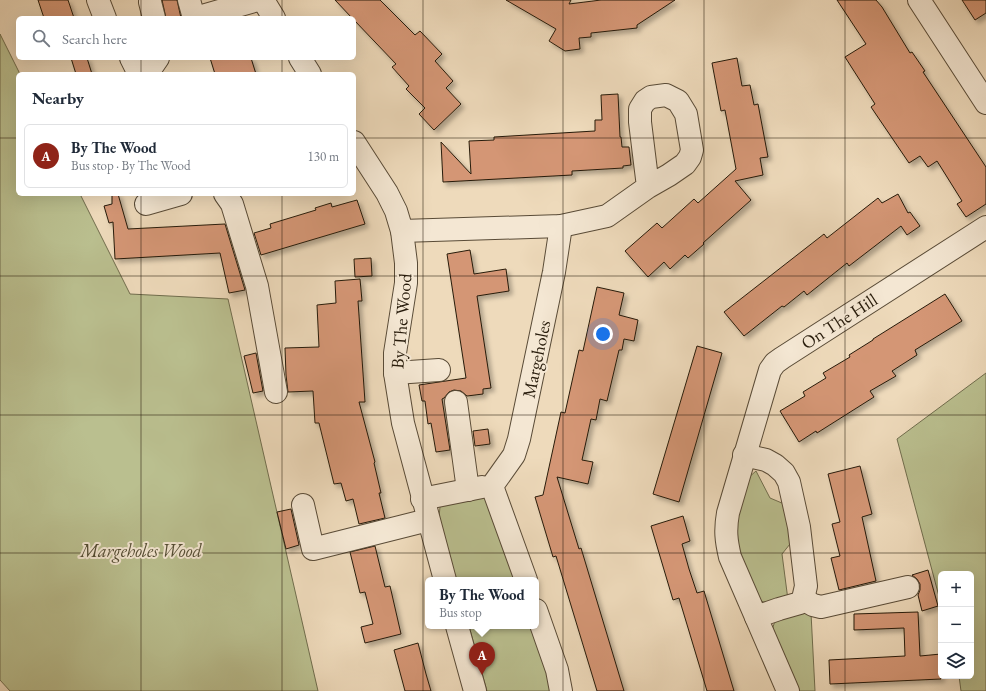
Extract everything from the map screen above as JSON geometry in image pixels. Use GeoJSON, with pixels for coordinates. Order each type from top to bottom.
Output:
{"type":"FeatureCollection","features":[{"type":"Feature","properties":{"kind":"street"},"geometry":{"type":"LineString","coordinates":[[98,0],[104,16]]}},
{"type":"Feature","properties":{"kind":"street"},"geometry":{"type":"LineString","coordinates":[[189,0],[194,16]]}},
{"type":"Feature","properties":{"kind":"street"},"geometry":{"type":"LineString","coordinates":[[202,16],[258,0]]}},
{"type":"Feature","properties":{"kind":"street"},"geometry":{"type":"LineString","coordinates":[[263,0],[273,16]]}},
{"type":"Feature","properties":{"kind":"street"},"geometry":{"type":"LineString","coordinates":[[919,0],[986,103]]}},
{"type":"Feature","properties":{"kind":"street"},"geometry":{"type":"LineString","coordinates":[[132,60],[138,72]]}},
{"type":"Feature","properties":{"kind":"street"},"geometry":{"type":"LineString","coordinates":[[148,72],[157,60]]}},
{"type":"Feature","properties":{"kind":"street"},"geometry":{"type":"LineString","coordinates":[[301,60],[309,72]]}},
{"type":"Feature","properties":{"kind":"street","name":"By The Wood"},"geometry":{"type":"LineString","coordinates":[[356,145],[387,193],[396,211],[402,231],[406,263],[406,283],[395,353],[395,373],[403,423],[422,499],[444,577]]}},
{"type":"Feature","properties":{"kind":"street"},"geometry":{"type":"LineString","coordinates":[[402,231],[561,226],[607,216],[648,187]]}},
{"type":"Feature","properties":{"kind":"street"},"geometry":{"type":"LineString","coordinates":[[146,204],[171,196]]}},
{"type":"Feature","properties":{"kind":"street"},"geometry":{"type":"LineString","coordinates":[[227,196],[232,204],[257,286],[276,392]]}},
{"type":"Feature","properties":{"kind":"street","name":"Margeholes"},"geometry":{"type":"LineString","coordinates":[[492,486],[514,455],[519,439],[554,272],[561,226]]}},
{"type":"Feature","properties":{"kind":"street","name":"On The Hill"},"geometry":{"type":"LineString","coordinates":[[788,691],[730,557],[726,542],[725,529],[728,513],[766,379],[775,363],[986,226]]}},
{"type":"Feature","properties":{"kind":"street"},"geometry":{"type":"LineString","coordinates":[[395,373],[439,370]]}},
{"type":"Feature","properties":{"kind":"street"},"geometry":{"type":"LineString","coordinates":[[456,402],[468,490]]}},
{"type":"Feature","properties":{"kind":"street"},"geometry":{"type":"LineString","coordinates":[[744,456],[766,460],[776,465],[790,482],[800,534],[806,586],[803,599],[800,603],[756,617]]}},
{"type":"Feature","properties":{"kind":"street"},"geometry":{"type":"LineString","coordinates":[[422,499],[492,486],[525,577]]}},
{"type":"Feature","properties":{"kind":"street"},"geometry":{"type":"LineString","coordinates":[[303,505],[313,549],[428,520]]}},
{"type":"Feature","properties":{"kind":"street"},"geometry":{"type":"LineString","coordinates":[[803,599],[813,606],[821,607],[908,586]]}},
{"type":"Feature","properties":{"kind":"street"},"geometry":{"type":"LineString","coordinates":[[539,619],[557,670],[561,691]]}},
{"type":"Feature","properties":{"kind":"street"},"geometry":{"type":"LineString","coordinates":[[458,629],[475,691]]}},
{"type":"Feature","properties":{"kind":"green space","name":"Margeholes Wood"},"geometry":{"type":"Polygon","coordinates":[[[0,34],[19,72],[16,72],[16,196],[81,196],[130,294],[228,299],[318,691],[10,691],[0,680],[0,34]]]}},
{"type":"Feature","properties":{"kind":"green space"},"geometry":{"type":"Polygon","coordinates":[[[986,373],[986,691],[961,691],[959,679],[974,679],[974,571],[938,571],[938,593],[897,439],[986,373]]]}},
{"type":"Feature","properties":{"kind":"green space"},"geometry":{"type":"Polygon","coordinates":[[[756,471],[770,498],[789,506],[794,539],[782,554],[788,600],[763,602],[755,594],[733,532],[748,478],[756,471]]]}},
{"type":"Feature","properties":{"kind":"green space"},"geometry":{"type":"Polygon","coordinates":[[[483,497],[488,502],[515,577],[455,577],[439,517],[440,507],[446,499],[483,497]]]}},
{"type":"Feature","properties":{"kind":"green space"},"geometry":{"type":"Polygon","coordinates":[[[801,612],[811,613],[815,691],[796,691],[773,633],[775,621],[801,612]]]}},
{"type":"Feature","properties":{"kind":"green space"},"geometry":{"type":"Polygon","coordinates":[[[470,629],[534,629],[554,691],[487,691],[470,629]]]}},
{"type":"Feature","properties":{"kind":"building"},"geometry":{"type":"Polygon","coordinates":[[[38,0],[68,0],[73,16],[43,16],[38,0]]]}},
{"type":"Feature","properties":{"kind":"building"},"geometry":{"type":"Polygon","coordinates":[[[162,0],[177,0],[181,16],[166,16],[162,0]]]}},
{"type":"Feature","properties":{"kind":"building"},"geometry":{"type":"Polygon","coordinates":[[[335,0],[380,0],[415,35],[420,31],[442,54],[435,61],[453,81],[446,88],[461,104],[434,130],[419,114],[425,108],[406,89],[409,86],[392,67],[396,64],[356,22],[356,16],[350,16],[335,0]]]}},
{"type":"Feature","properties":{"kind":"building"},"geometry":{"type":"Polygon","coordinates":[[[506,0],[571,0],[569,4],[601,0],[675,0],[637,25],[637,28],[591,33],[591,37],[579,38],[580,49],[565,51],[549,41],[556,29],[506,0]]]}},
{"type":"Feature","properties":{"kind":"building"},"geometry":{"type":"Polygon","coordinates":[[[837,0],[876,0],[882,7],[910,53],[912,52],[925,71],[923,72],[986,167],[986,204],[966,217],[957,204],[962,201],[937,161],[928,167],[920,156],[909,163],[871,107],[875,104],[845,57],[866,44],[837,0]]]}},
{"type":"Feature","properties":{"kind":"building"},"geometry":{"type":"Polygon","coordinates":[[[962,0],[986,0],[986,13],[975,20],[962,0]]]}},
{"type":"Feature","properties":{"kind":"building"},"geometry":{"type":"Polygon","coordinates":[[[737,58],[742,86],[750,85],[754,105],[758,104],[768,157],[760,158],[763,175],[735,181],[751,200],[688,258],[685,255],[670,269],[664,262],[648,277],[625,251],[657,223],[662,228],[694,199],[698,203],[736,169],[725,110],[721,111],[712,63],[737,58]]]}},
{"type":"Feature","properties":{"kind":"building"},"geometry":{"type":"Polygon","coordinates":[[[72,60],[88,60],[91,72],[75,72],[72,60]]]}},
{"type":"Feature","properties":{"kind":"building"},"geometry":{"type":"Polygon","coordinates":[[[211,60],[252,60],[255,72],[214,72],[211,60]]]}},
{"type":"Feature","properties":{"kind":"building"},"geometry":{"type":"Polygon","coordinates":[[[618,94],[620,137],[622,147],[629,147],[631,165],[623,166],[623,168],[572,171],[572,175],[443,182],[441,142],[471,174],[469,141],[494,140],[494,137],[595,131],[595,120],[602,120],[601,95],[618,94]]]}},
{"type":"Feature","properties":{"kind":"building"},"geometry":{"type":"Polygon","coordinates":[[[898,194],[908,213],[910,212],[920,226],[907,235],[901,226],[849,266],[847,263],[807,295],[804,291],[744,336],[724,312],[824,234],[827,238],[878,198],[882,203],[898,194]]]}},
{"type":"Feature","properties":{"kind":"building"},"geometry":{"type":"Polygon","coordinates":[[[112,196],[119,196],[128,229],[225,224],[245,290],[229,293],[220,253],[115,259],[113,222],[109,223],[104,206],[112,204],[112,196]]]}},
{"type":"Feature","properties":{"kind":"building"},"geometry":{"type":"Polygon","coordinates":[[[357,200],[365,224],[261,255],[254,233],[271,228],[270,224],[316,210],[315,208],[331,203],[332,207],[357,200]]]}},
{"type":"Feature","properties":{"kind":"building"},"geometry":{"type":"Polygon","coordinates":[[[470,250],[474,274],[506,269],[509,291],[477,296],[491,388],[483,389],[483,394],[467,396],[461,391],[454,390],[449,392],[442,399],[450,450],[436,452],[431,423],[428,424],[425,401],[422,401],[419,385],[466,378],[447,254],[470,250]]]}},
{"type":"Feature","properties":{"kind":"building"},"geometry":{"type":"Polygon","coordinates":[[[371,258],[372,276],[355,277],[354,259],[371,258]]]}},
{"type":"Feature","properties":{"kind":"building"},"geometry":{"type":"Polygon","coordinates":[[[360,279],[362,301],[358,301],[365,402],[359,402],[375,462],[381,493],[379,493],[385,518],[359,524],[353,499],[346,501],[341,483],[334,484],[319,423],[315,423],[313,391],[288,392],[285,348],[319,347],[317,305],[336,303],[335,281],[360,279]]]}},
{"type":"Feature","properties":{"kind":"building"},"geometry":{"type":"Polygon","coordinates":[[[597,287],[624,293],[619,315],[638,320],[634,341],[624,339],[622,350],[619,350],[607,401],[600,399],[596,420],[591,419],[582,460],[593,462],[588,484],[557,477],[579,549],[581,548],[624,691],[597,691],[556,556],[553,557],[535,497],[543,495],[561,412],[565,413],[579,350],[583,351],[597,287]]]}},
{"type":"Feature","properties":{"kind":"building"},"geometry":{"type":"Polygon","coordinates":[[[945,294],[962,321],[915,350],[917,355],[892,371],[896,376],[870,391],[874,397],[817,433],[816,431],[799,442],[780,411],[805,396],[803,392],[826,378],[823,373],[850,357],[849,355],[873,339],[945,294]]]}},
{"type":"Feature","properties":{"kind":"building"},"geometry":{"type":"Polygon","coordinates":[[[697,346],[722,353],[679,502],[653,494],[697,346]]]}},
{"type":"Feature","properties":{"kind":"building"},"geometry":{"type":"Polygon","coordinates":[[[256,353],[263,391],[253,393],[244,356],[256,353]]]}},
{"type":"Feature","properties":{"kind":"building"},"geometry":{"type":"Polygon","coordinates":[[[488,429],[490,444],[475,446],[473,431],[488,429]]]}},
{"type":"Feature","properties":{"kind":"building"},"geometry":{"type":"Polygon","coordinates":[[[860,466],[872,514],[862,517],[876,581],[839,590],[831,558],[840,556],[832,524],[840,522],[828,474],[860,466]]]}},
{"type":"Feature","properties":{"kind":"building"},"geometry":{"type":"Polygon","coordinates":[[[291,509],[299,545],[286,549],[277,512],[291,509]]]}},
{"type":"Feature","properties":{"kind":"building"},"geometry":{"type":"Polygon","coordinates":[[[683,516],[690,541],[682,544],[689,569],[697,593],[704,591],[734,691],[707,691],[679,598],[673,600],[651,526],[683,516]]]}},
{"type":"Feature","properties":{"kind":"building"},"geometry":{"type":"Polygon","coordinates":[[[375,546],[385,587],[390,586],[401,634],[365,643],[361,627],[373,624],[365,592],[360,593],[350,552],[375,546]]]}},
{"type":"Feature","properties":{"kind":"building"},"geometry":{"type":"Polygon","coordinates":[[[928,570],[938,606],[922,611],[918,595],[920,584],[912,575],[928,570]]]}},
{"type":"Feature","properties":{"kind":"building"},"geometry":{"type":"Polygon","coordinates":[[[918,612],[920,656],[938,654],[938,679],[941,679],[830,684],[829,660],[905,656],[904,628],[854,630],[854,614],[918,612]]]}},
{"type":"Feature","properties":{"kind":"building"},"geometry":{"type":"Polygon","coordinates":[[[418,643],[431,691],[405,691],[394,650],[418,643]]]}},
{"type":"Feature","properties":{"kind":"place","name":"By The Wood"},"geometry":{"type":"Point","coordinates":[482,675]}}]}
